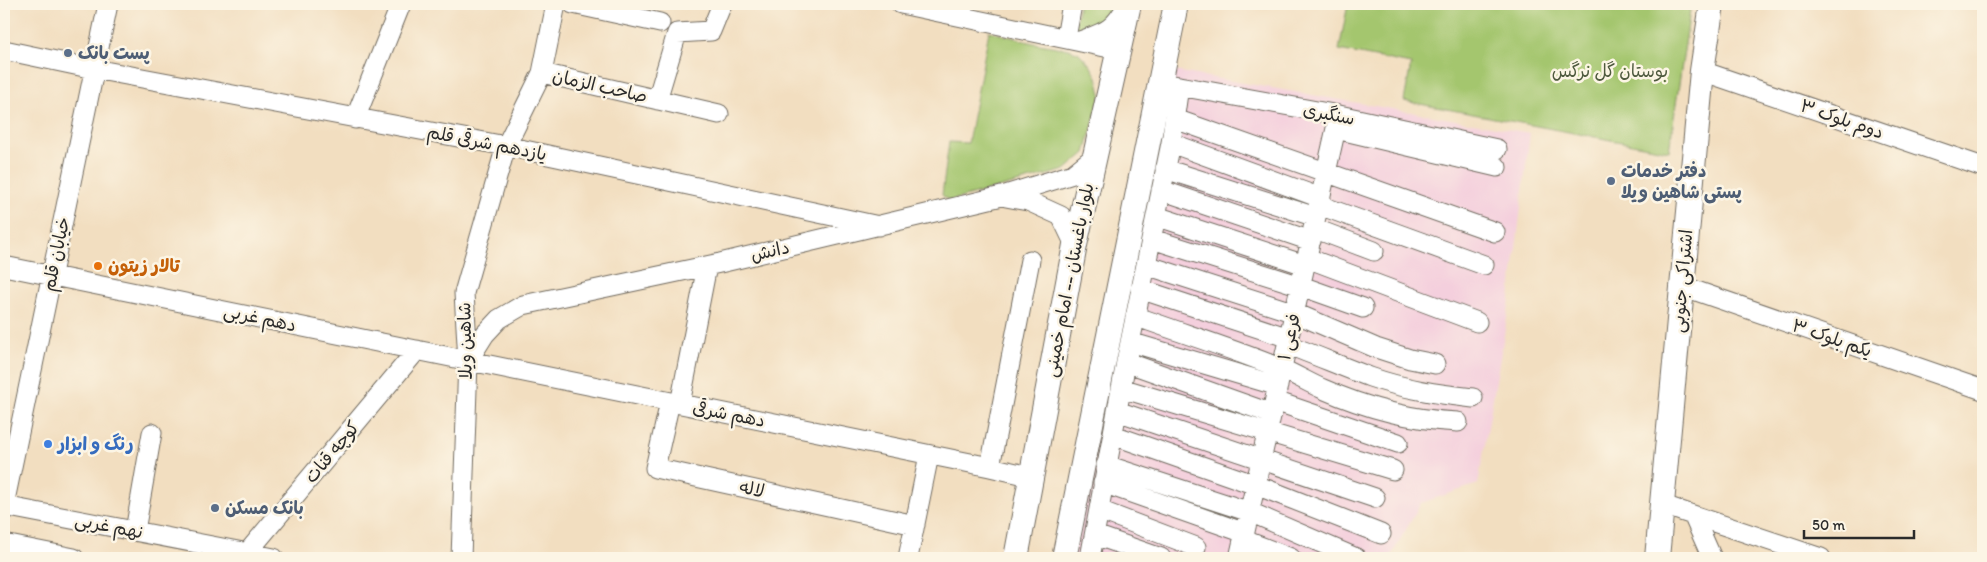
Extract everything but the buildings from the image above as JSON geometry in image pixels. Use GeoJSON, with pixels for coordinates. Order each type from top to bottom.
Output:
{"type":"FeatureCollection","features":[{"type":"Feature","properties":{"kind":"main road","name":"بلوار باغستان -- امام خمینی"},"geometry":{"type":"LineString","coordinates":[[1016,558],[1075,245],[1128,4]]}},
{"type":"Feature","properties":{"kind":"main road"},"geometry":{"type":"LineString","coordinates":[[1064,558],[1169,84],[1176,4]]}},
{"type":"Feature","properties":{"kind":"main road","name":"اشتراکی جنوبی"},"geometry":{"type":"LineString","coordinates":[[1657,558],[1702,71],[1712,4]]}},
{"type":"Feature","properties":{"kind":"street","name":"خیابان قلم"},"geometry":{"type":"LineString","coordinates":[[4,505],[108,4]]}},
{"type":"Feature","properties":{"kind":"street"},"geometry":{"type":"LineString","coordinates":[[355,119],[401,4]]}},
{"type":"Feature","properties":{"kind":"street","name":"شاهین ویلا"},"geometry":{"type":"LineString","coordinates":[[447,558],[460,550],[468,361],[464,293],[506,146],[542,73],[556,4]]}},
{"type":"Feature","properties":{"kind":"street"},"geometry":{"type":"LineString","coordinates":[[573,4],[660,23]]}},
{"type":"Feature","properties":{"kind":"street","name":"صاحب الزمان"},"geometry":{"type":"LineString","coordinates":[[657,100],[677,33],[711,30],[722,4]]}},
{"type":"Feature","properties":{"kind":"street"},"geometry":{"type":"LineString","coordinates":[[901,4],[1119,50]]}},
{"type":"Feature","properties":{"kind":"street"},"geometry":{"type":"LineString","coordinates":[[1072,4],[1072,40]]}},
{"type":"Feature","properties":{"kind":"street"},"geometry":{"type":"LineString","coordinates":[[1072,40],[1107,31],[1118,22],[1128,4]]}},
{"type":"Feature","properties":{"kind":"street"},"geometry":{"type":"LineString","coordinates":[[1072,40],[1101,57],[1107,67],[1109,94]]}},
{"type":"Feature","properties":{"kind":"street","name":"یازدهم شرقی قلم"},"geometry":{"type":"LineString","coordinates":[[4,50],[355,119],[506,146],[879,226]]}},
{"type":"Feature","properties":{"kind":"street","name":"دوم بلوک ۳"},"geometry":{"type":"LineString","coordinates":[[1702,71],[1983,167]]}},
{"type":"Feature","properties":{"kind":"street","name":"صاحب الزمان"},"geometry":{"type":"LineString","coordinates":[[542,73],[719,114]]}},
{"type":"Feature","properties":{"kind":"street"},"geometry":{"type":"LineString","coordinates":[[1090,558],[1104,474],[1175,119],[1169,84]]}},
{"type":"Feature","properties":{"kind":"street","name":"سنگبری"},"geometry":{"type":"LineString","coordinates":[[1169,84],[1497,158]]}},
{"type":"Feature","properties":{"kind":"street"},"geometry":{"type":"LineString","coordinates":[[1175,119],[1327,171],[1494,232]]}},
{"type":"Feature","properties":{"kind":"street","name":"۱ فرعی"},"geometry":{"type":"LineString","coordinates":[[1240,558],[1338,122]]}},
{"type":"Feature","properties":{"kind":"street"},"geometry":{"type":"LineString","coordinates":[[1171,143],[1313,230],[1477,322]]}},
{"type":"Feature","properties":{"kind":"street"},"geometry":{"type":"LineString","coordinates":[[1002,196],[1073,174],[1094,157]]}},
{"type":"Feature","properties":{"kind":"street"},"geometry":{"type":"LineString","coordinates":[[1165,169],[1313,230],[1374,252]]}},
{"type":"Feature","properties":{"kind":"street"},"geometry":{"type":"LineString","coordinates":[[1161,190],[1313,230],[1484,265]]}},
{"type":"Feature","properties":{"kind":"street","name":"دانش"},"geometry":{"type":"LineString","coordinates":[[468,361],[485,334],[499,319],[524,305],[708,266],[1002,196],[1028,201],[1061,216],[1075,245]]}},
{"type":"Feature","properties":{"kind":"street"},"geometry":{"type":"LineString","coordinates":[[1156,216],[1313,230]]}},
{"type":"Feature","properties":{"kind":"street"},"geometry":{"type":"LineString","coordinates":[[1152,239],[1301,286],[1363,308]]}},
{"type":"Feature","properties":{"kind":"street"},"geometry":{"type":"LineString","coordinates":[[990,467],[1030,260]]}},
{"type":"Feature","properties":{"kind":"street"},"geometry":{"type":"LineString","coordinates":[[1146,265],[1295,313],[1376,348],[1410,359],[1435,364]]}},
{"type":"Feature","properties":{"kind":"street","name":"دهم غربی"},"geometry":{"type":"LineString","coordinates":[[4,266],[468,361]]}},
{"type":"Feature","properties":{"kind":"street"},"geometry":{"type":"LineString","coordinates":[[675,403],[708,266]]}},
{"type":"Feature","properties":{"kind":"street","name":"یکم بلوک ۳"},"geometry":{"type":"LineString","coordinates":[[1682,286],[1983,390]]}},
{"type":"Feature","properties":{"kind":"street"},"geometry":{"type":"LineString","coordinates":[[1140,290],[1288,342],[1370,377],[1437,394],[1473,398]]}},
{"type":"Feature","properties":{"kind":"street"},"geometry":{"type":"LineString","coordinates":[[1135,316],[1393,470]]}},
{"type":"Feature","properties":{"kind":"street"},"geometry":{"type":"LineString","coordinates":[[1130,342],[1275,400],[1398,443]]}},
{"type":"Feature","properties":{"kind":"street","name":"کوچه قنات"},"geometry":{"type":"LineString","coordinates":[[247,553],[417,350]]}},
{"type":"Feature","properties":{"kind":"street","name":"دهم شرقی"},"geometry":{"type":"LineString","coordinates":[[468,361],[1030,476]]}},
{"type":"Feature","properties":{"kind":"street"},"geometry":{"type":"LineString","coordinates":[[1126,362],[1275,400]]}},
{"type":"Feature","properties":{"kind":"street"},"geometry":{"type":"LineString","coordinates":[[1121,388],[1275,400],[1322,389],[1382,410],[1426,420],[1458,422]]}},
{"type":"Feature","properties":{"kind":"street","name":"لاله"},"geometry":{"type":"LineString","coordinates":[[675,403],[655,468],[915,525]]}},
{"type":"Feature","properties":{"kind":"street"},"geometry":{"type":"LineString","coordinates":[[1117,411],[1375,498]]}},
{"type":"Feature","properties":{"kind":"street"},"geometry":{"type":"LineString","coordinates":[[136,531],[152,433]]}},
{"type":"Feature","properties":{"kind":"street"},"geometry":{"type":"LineString","coordinates":[[1113,435],[1256,485],[1381,534]]}},
{"type":"Feature","properties":{"kind":"street"},"geometry":{"type":"LineString","coordinates":[[908,558],[929,454]]}},
{"type":"Feature","properties":{"kind":"street"},"geometry":{"type":"LineString","coordinates":[[1104,474],[1250,512],[1356,558]]}},
{"type":"Feature","properties":{"kind":"street"},"geometry":{"type":"LineString","coordinates":[[1104,474],[1291,558]]}},
{"type":"Feature","properties":{"kind":"street","name":"نهم غربی"},"geometry":{"type":"LineString","coordinates":[[4,505],[274,558]]}},
{"type":"Feature","properties":{"kind":"street"},"geometry":{"type":"LineString","coordinates":[[1663,505],[1821,558]]}},
{"type":"Feature","properties":{"kind":"street"},"geometry":{"type":"LineString","coordinates":[[1099,510],[1196,547]]}},
{"type":"Feature","properties":{"kind":"street"},"geometry":{"type":"LineString","coordinates":[[1693,515],[1712,558]]}},
{"type":"Feature","properties":{"kind":"street"},"geometry":{"type":"LineString","coordinates":[[1095,535],[1161,558]]}},
{"type":"Feature","properties":{"kind":"street"},"geometry":{"type":"LineString","coordinates":[[4,544],[74,558]]}},
{"type":"Feature","properties":{"kind":"shaded area"},"geometry":{"type":"Polygon","coordinates":[[[1168,70],[1530,133],[1509,306],[1478,484],[1421,503],[1390,558],[1072,558],[1168,70]]]}},
{"type":"Feature","properties":{"kind":"green space"},"geometry":{"type":"Polygon","coordinates":[[[1079,4],[1113,4],[1107,31],[1083,34],[1074,30],[1079,4]]]}},
{"type":"Feature","properties":{"kind":"green space","name":"بوستان گل نرگس"},"geometry":{"type":"Polygon","coordinates":[[[1348,4],[1691,4],[1669,151],[1404,101],[1411,64],[1339,50],[1348,4]]]}},
{"type":"Feature","properties":{"kind":"green space"},"geometry":{"type":"Polygon","coordinates":[[[989,31],[1033,43],[1069,49],[1079,53],[1090,65],[1097,77],[1101,94],[1085,153],[1065,170],[949,201],[942,195],[949,142],[968,143],[989,31]]]}},
{"type":"Feature","properties":{"kind":"place","name":"پست بانک"},"geometry":{"type":"Point","coordinates":[68,53]}},
{"type":"Feature","properties":{"kind":"place","name":"دفتر خدمات پستی شاهین ویلا"},"geometry":{"type":"Point","coordinates":[1611,181]}},
{"type":"Feature","properties":{"kind":"place","name":"تالار زیتون"},"geometry":{"type":"Point","coordinates":[98,266]}},
{"type":"Feature","properties":{"kind":"place","name":"رنگ و ابزار"},"geometry":{"type":"Point","coordinates":[48,444]}},
{"type":"Feature","properties":{"kind":"place","name":"بانک مسکن"},"geometry":{"type":"Point","coordinates":[215,508]}}]}
